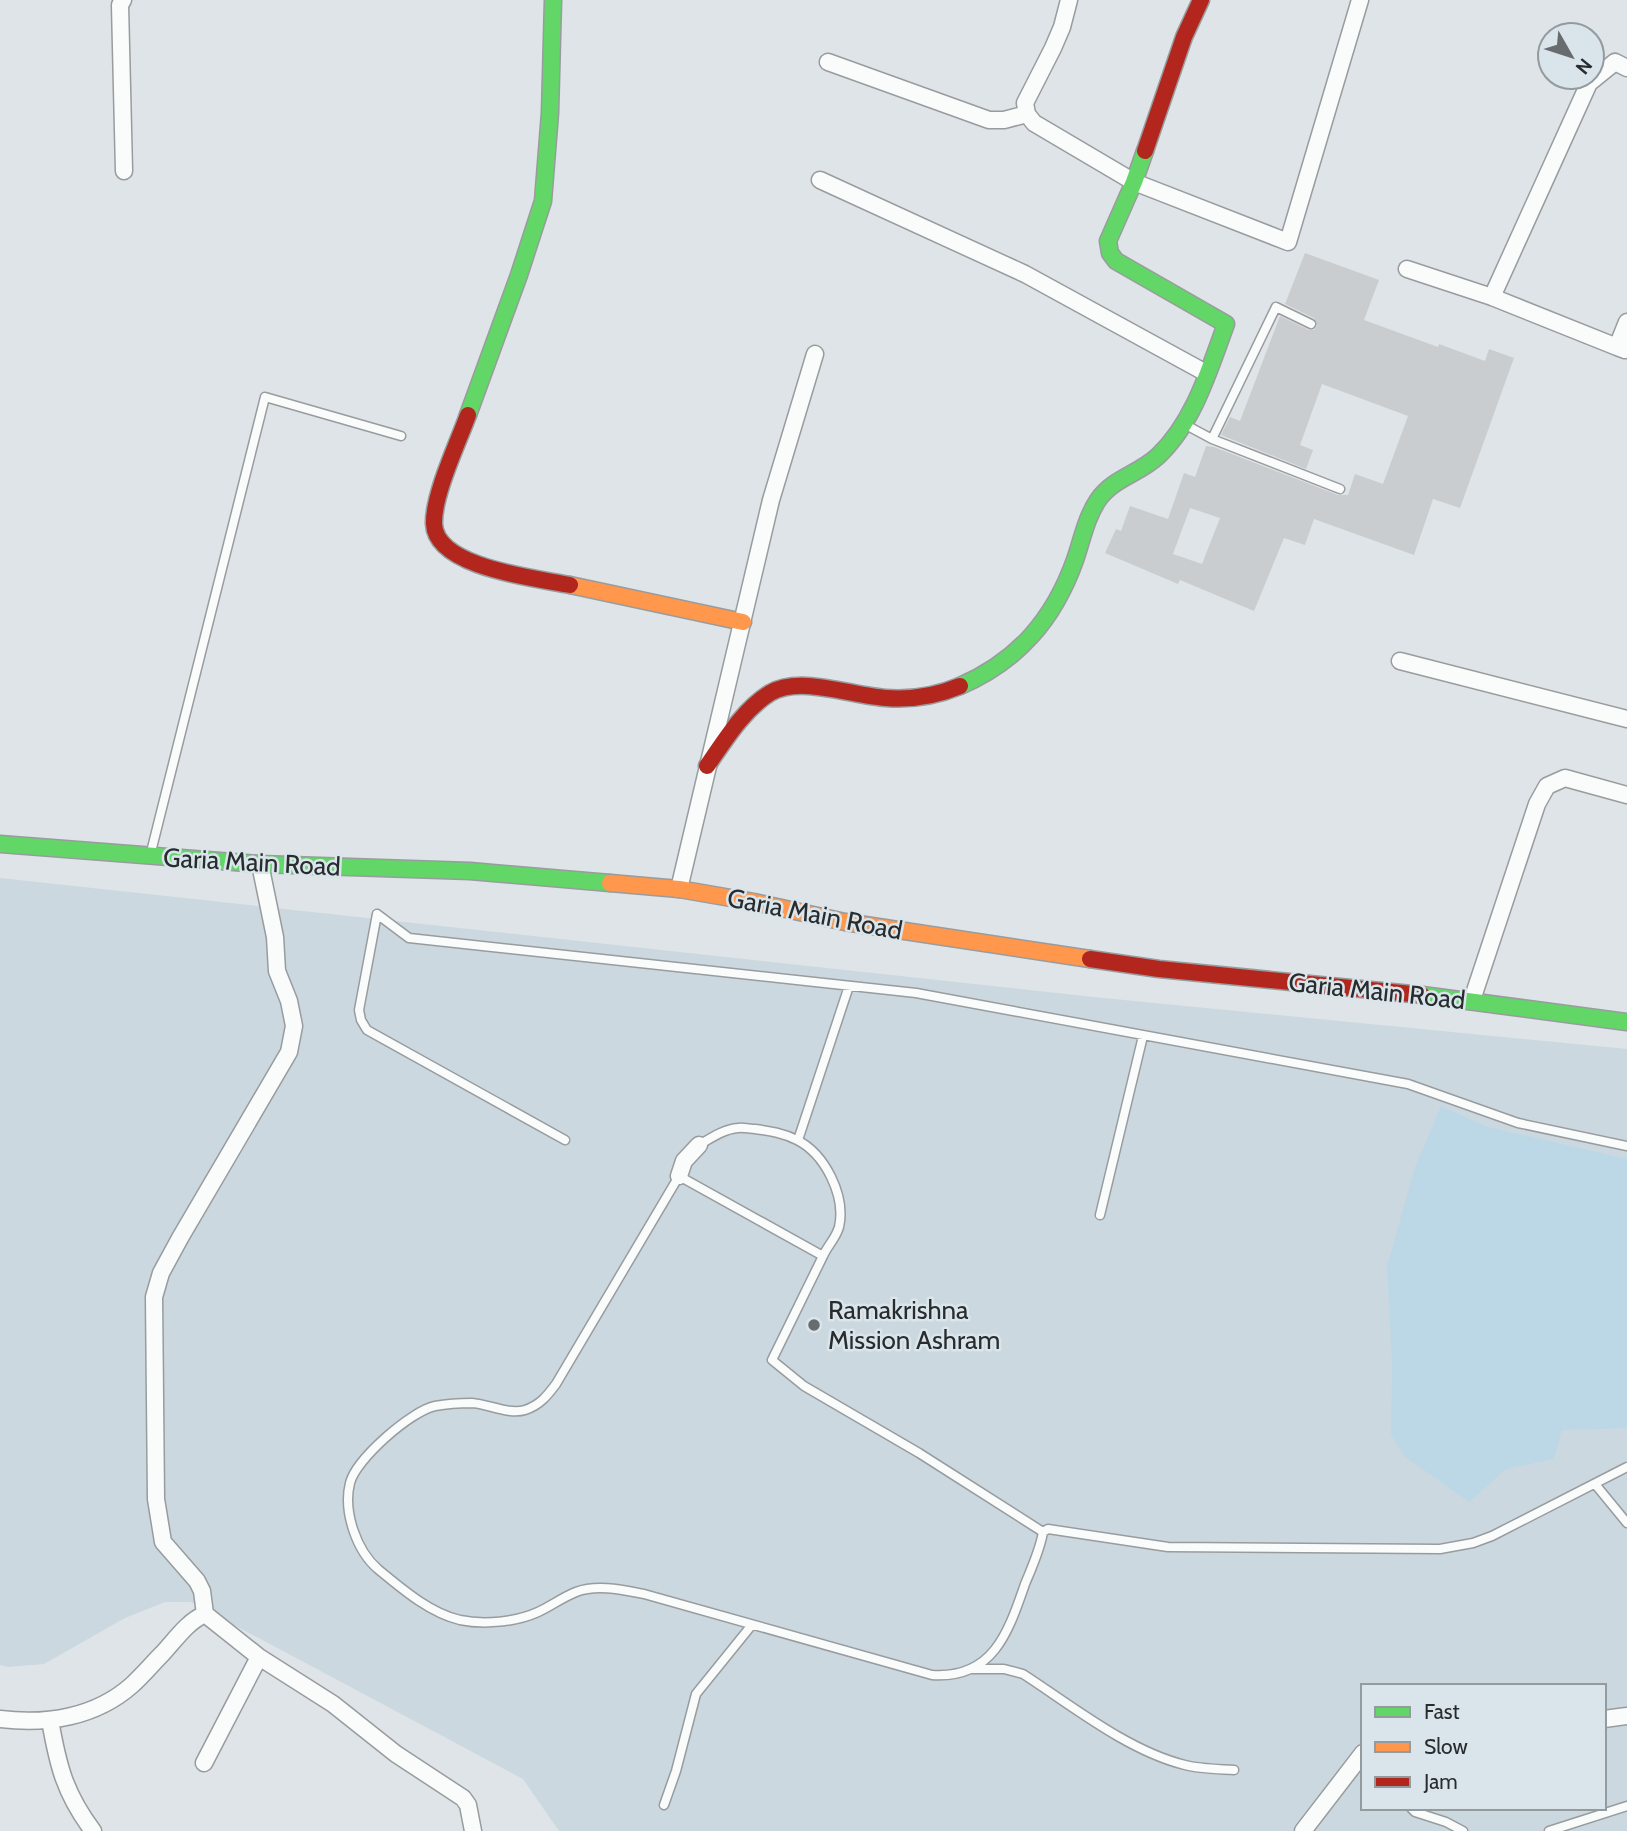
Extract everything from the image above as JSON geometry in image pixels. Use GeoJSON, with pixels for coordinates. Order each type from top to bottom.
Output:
{"type":"FeatureCollection","features":[{"type":"Feature","properties":{"kind":"street"},"geometry":{"type":"LineString","coordinates":[[123,0],[120,5],[124,172]]}},
{"type":"Feature","properties":{"kind":"street"},"geometry":{"type":"LineString","coordinates":[[553,0],[550,113],[543,201],[439,495],[433,526],[441,542],[456,556],[484,566],[743,622]]}},
{"type":"Feature","properties":{"kind":"street"},"geometry":{"type":"LineString","coordinates":[[1069,0],[1062,27],[1025,103],[1027,114],[1034,123],[1134,182],[1288,242],[1360,0]]}},
{"type":"Feature","properties":{"kind":"street"},"geometry":{"type":"LineString","coordinates":[[707,766],[740,721],[762,700],[784,687],[804,685],[913,701],[969,683],[1006,662],[1037,635],[1057,605],[1093,507],[1101,494],[1112,484],[1155,459],[1183,424],[1226,324],[1116,261],[1110,253],[1108,241],[1134,182],[1184,37],[1200,0]]}},
{"type":"Feature","properties":{"kind":"street"},"geometry":{"type":"LineString","coordinates":[[828,62],[989,120],[1004,120],[1027,114]]}},
{"type":"Feature","properties":{"kind":"street"},"geometry":{"type":"LineString","coordinates":[[1492,297],[1589,83],[1615,62],[1627,68]]}},
{"type":"Feature","properties":{"kind":"street"},"geometry":{"type":"LineString","coordinates":[[820,180],[1025,274],[1206,373]]}},
{"type":"Feature","properties":{"kind":"street"},"geometry":{"type":"LineString","coordinates":[[1407,269],[1492,297],[1622,349],[1627,322]]}},
{"type":"Feature","properties":{"kind":"street"},"geometry":{"type":"LineString","coordinates":[[679,889],[771,500],[815,354]]}},
{"type":"Feature","properties":{"kind":"street"},"geometry":{"type":"LineString","coordinates":[[1400,661],[1627,719]]}},
{"type":"Feature","properties":{"kind":"street"},"geometry":{"type":"LineString","coordinates":[[1472,1000],[1537,804],[1547,786],[1565,778],[1627,795]]}},
{"type":"Feature","properties":{"kind":"street","name":"Garia Main Road"},"geometry":{"type":"LineString","coordinates":[[0,844],[260,864],[470,871],[679,889],[845,922],[1159,969],[1472,1000],[1627,1022]]}},
{"type":"Feature","properties":{"kind":"street"},"geometry":{"type":"LineString","coordinates":[[260,864],[275,937],[277,971],[289,1001],[294,1026],[289,1052],[180,1238],[161,1273],[154,1297],[156,1499],[159,1524],[163,1542],[197,1581],[202,1591],[205,1614],[259,1657],[333,1704],[396,1754],[463,1798],[468,1805],[473,1831]]}},
{"type":"Feature","properties":{"kind":"street"},"geometry":{"type":"LineString","coordinates":[[679,1176],[684,1161],[699,1145]]}},
{"type":"Feature","properties":{"kind":"street"},"geometry":{"type":"LineString","coordinates":[[0,1719],[50,1720],[75,1716],[106,1703],[131,1686],[190,1623],[205,1614]]}},
{"type":"Feature","properties":{"kind":"street"},"geometry":{"type":"LineString","coordinates":[[204,1763],[259,1657]]}},
{"type":"Feature","properties":{"kind":"street"},"geometry":{"type":"LineString","coordinates":[[1606,1719],[1627,1717]]}},
{"type":"Feature","properties":{"kind":"street"},"geometry":{"type":"LineString","coordinates":[[50,1720],[58,1765],[79,1812],[93,1831]]}},
{"type":"Feature","properties":{"kind":"street"},"geometry":{"type":"LineString","coordinates":[[1303,1831],[1361,1756]]}},
{"type":"Feature","properties":{"kind":"lane"},"geometry":{"type":"LineString","coordinates":[[1212,439],[1276,307],[1311,324]]}},
{"type":"Feature","properties":{"kind":"lane"},"geometry":{"type":"LineString","coordinates":[[149,857],[265,397],[401,436]]}},
{"type":"Feature","properties":{"kind":"lane"},"geometry":{"type":"LineString","coordinates":[[1183,424],[1212,439],[1340,489]]}},
{"type":"Feature","properties":{"kind":"lane"},"geometry":{"type":"LineString","coordinates":[[565,1140],[367,1030],[359,1010],[377,914],[409,938],[916,993],[1408,1084],[1518,1123],[1627,1146]]}},
{"type":"Feature","properties":{"kind":"lane"},"geometry":{"type":"LineString","coordinates":[[798,1140],[849,985]]}},
{"type":"Feature","properties":{"kind":"lane"},"geometry":{"type":"LineString","coordinates":[[1100,1215],[1143,1036]]}},
{"type":"Feature","properties":{"kind":"lane"},"geometry":{"type":"LineString","coordinates":[[699,1145],[738,1128],[779,1132],[812,1150],[831,1177],[840,1204],[836,1237],[829,1244],[772,1360],[804,1386],[919,1453],[1044,1532]]}},
{"type":"Feature","properties":{"kind":"lane"},"geometry":{"type":"LineString","coordinates":[[823,1256],[679,1176],[556,1384],[542,1402],[522,1411],[473,1403],[433,1406],[405,1421],[373,1450],[350,1481],[348,1510],[360,1549],[375,1567],[408,1593],[459,1620],[509,1621],[535,1614],[577,1591],[598,1588],[644,1594],[932,1675],[952,1676],[973,1669],[1004,1669],[1023,1674],[1119,1736],[1154,1754],[1185,1765],[1234,1770]]}},
{"type":"Feature","properties":{"kind":"lane"},"geometry":{"type":"LineString","coordinates":[[973,1669],[993,1652],[1010,1627],[1044,1532],[1048,1528],[1168,1547],[1440,1549],[1473,1543],[1492,1536],[1627,1467]]}},
{"type":"Feature","properties":{"kind":"lane"},"geometry":{"type":"LineString","coordinates":[[1595,1484],[1627,1523]]}},
{"type":"Feature","properties":{"kind":"lane"},"geometry":{"type":"LineString","coordinates":[[664,1805],[676,1771],[696,1694],[751,1626]]}},
{"type":"Feature","properties":{"kind":"lane"},"geometry":{"type":"LineString","coordinates":[[1549,1831],[1627,1806]]}},
{"type":"Feature","properties":{"kind":"lane"},"geometry":{"type":"LineString","coordinates":[[1412,1810],[1463,1831]]}},
{"type":"Feature","properties":{"kind":"shaded area","name":"Ramakrishna Mission Ashram"},"geometry":{"type":"Polygon","coordinates":[[[0,878],[1093,997],[1627,1049],[1627,1831],[559,1831],[523,1779],[191,1602],[165,1602],[125,1618],[44,1664],[8,1667],[0,1665],[0,878]]]}},
{"type":"Feature","properties":{"kind":"shaded area"},"geometry":{"type":"Polygon","coordinates":[[[1441,1106],[1488,1127],[1627,1159],[1627,1428],[1562,1430],[1554,1459],[1506,1469],[1469,1502],[1404,1456],[1391,1435],[1392,1361],[1387,1266],[1415,1167],[1441,1106]]]}},
{"type":"Feature","properties":{"kind":"building"},"geometry":{"type":"Polygon","coordinates":[[[1305,253],[1379,280],[1364,320],[1485,361],[1489,349],[1514,358],[1460,508],[1433,499],[1414,555],[1314,519],[1305,545],[1284,538],[1254,611],[1180,580],[1178,584],[1105,553],[1116,529],[1121,531],[1130,506],[1168,519],[1184,473],[1195,477],[1206,446],[1338,495],[1348,495],[1355,474],[1383,484],[1408,416],[1322,384],[1300,445],[1313,450],[1306,469],[1221,435],[1230,417],[1240,421],[1280,316],[1309,330],[1314,330],[1317,326],[1314,318],[1285,304],[1305,253]],[[1190,508],[1173,554],[1202,564],[1220,518],[1190,508]]]}},
{"type":"Feature","properties":{"kind":"traffic: fast"},"geometry":{"type":"LineString","coordinates":[[468,415],[543,201],[550,113],[553,0]]}},
{"type":"Feature","properties":{"kind":"traffic: fast"},"geometry":{"type":"LineString","coordinates":[[960,686],[981,676],[1016,651],[1045,619],[1066,581],[1087,522],[1098,500],[1111,486],[1151,462],[1171,442],[1191,411],[1207,377],[1226,324],[1116,261],[1110,253],[1108,241],[1145,151]]}},
{"type":"Feature","properties":{"kind":"traffic: fast"},"geometry":{"type":"LineString","coordinates":[[0,844],[260,864],[470,871],[610,883]]}},
{"type":"Feature","properties":{"kind":"traffic: fast"},"geometry":{"type":"LineString","coordinates":[[1422,995],[1627,1022]]}},
{"type":"Feature","properties":{"kind":"traffic: slow"},"geometry":{"type":"LineString","coordinates":[[570,585],[743,622]]}},
{"type":"Feature","properties":{"kind":"traffic: slow"},"geometry":{"type":"LineString","coordinates":[[610,883],[679,889],[845,922],[1090,959]]}},
{"type":"Feature","properties":{"kind":"traffic: jam"},"geometry":{"type":"LineString","coordinates":[[1145,151],[1184,37],[1201,0]]}},
{"type":"Feature","properties":{"kind":"traffic: jam"},"geometry":{"type":"LineString","coordinates":[[468,415],[437,499],[434,524],[439,539],[451,551],[469,561],[513,574],[570,585]]}},
{"type":"Feature","properties":{"kind":"traffic: jam"},"geometry":{"type":"LineString","coordinates":[[707,766],[751,708],[770,693],[782,688],[811,686],[886,698],[915,698],[960,686]]}},
{"type":"Feature","properties":{"kind":"traffic: jam"},"geometry":{"type":"LineString","coordinates":[[1090,959],[1159,969],[1422,995]]}},
{"type":"Feature","properties":{"kind":"place","name":"Ramakrishna Mission Ashram"},"geometry":{"type":"Point","coordinates":[814,1325]}}]}
